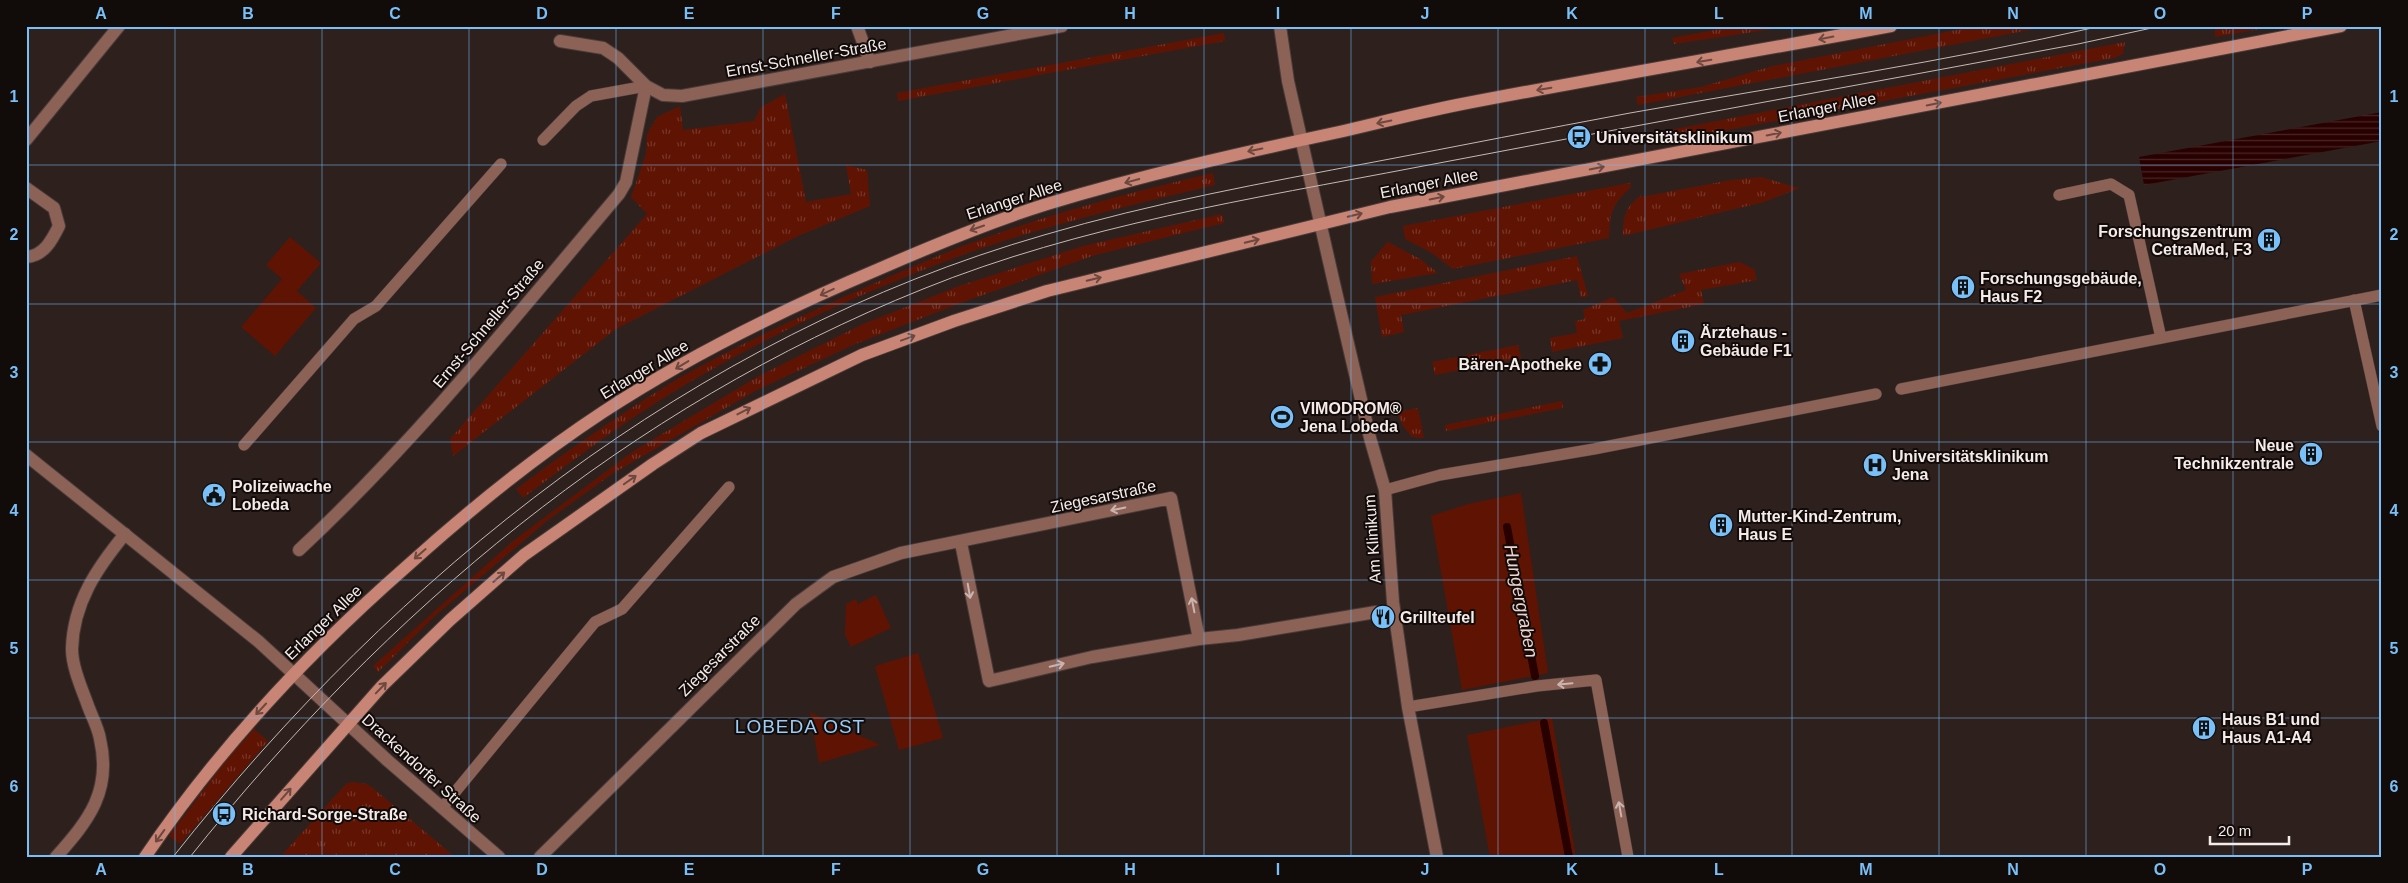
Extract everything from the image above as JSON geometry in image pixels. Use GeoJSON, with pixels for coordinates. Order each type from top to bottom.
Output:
{"type":"FeatureCollection","features":[{"type":"Feature","properties":{"kind":"main road","name":"Erlanger Allee"},"geometry":{"type":"LineString","coordinates":[[145,857],[195,788],[248,724],[294,673],[330,635],[456,522],[518,473],[604,412],[691,359],[766,320],[841,285],[960,234],[1045,205],[1210,160],[1452,106],[1891,26]]}},
{"type":"Feature","properties":{"kind":"main road","name":"Erlanger Allee"},"geometry":{"type":"LineString","coordinates":[[231,857],[382,686],[450,620],[524,555],[653,464],[701,433],[862,355],[954,321],[1047,291],[1390,207],[2341,26]]}},
{"type":"Feature","properties":{"kind":"street"},"geometry":{"type":"LineString","coordinates":[[26,140],[119,26]]}},
{"type":"Feature","properties":{"kind":"street"},"geometry":{"type":"LineString","coordinates":[[857,26],[870,62]]}},
{"type":"Feature","properties":{"kind":"street","name":"Ernst-Schneller-Straße"},"geometry":{"type":"LineString","coordinates":[[560,41],[603,48],[618,58],[646,86],[663,95],[682,96],[1062,26]]}},
{"type":"Feature","properties":{"kind":"street"},"geometry":{"type":"LineString","coordinates":[[1280,26],[1288,81],[1303,140],[1320,224]]}},
{"type":"Feature","properties":{"kind":"street","name":"Ernst-Schneller-Straße"},"geometry":{"type":"LineString","coordinates":[[299,550],[343,509],[418,431],[619,194],[626,182],[646,86]]}},
{"type":"Feature","properties":{"kind":"street"},"geometry":{"type":"LineString","coordinates":[[26,188],[54,208],[59,226],[48,246],[31,257],[26,257]]}},
{"type":"Feature","properties":{"kind":"street","name":"Am Klinikum"},"geometry":{"type":"LineString","coordinates":[[1320,224],[1385,490],[1393,602],[1408,707],[1437,857]]}},
{"type":"Feature","properties":{"kind":"street"},"geometry":{"type":"LineString","coordinates":[[26,455],[250,633],[294,673]]}},
{"type":"Feature","properties":{"kind":"street","name":"Ziegesarstraße"},"geometry":{"type":"LineString","coordinates":[[540,857],[796,604],[832,577],[901,553],[961,543],[1171,498],[1199,639]]}},
{"type":"Feature","properties":{"kind":"street"},"geometry":{"type":"LineString","coordinates":[[56,857],[78,832],[98,800],[104,768],[100,738],[85,698],[72,649],[79,608],[97,568],[125,534]]}},
{"type":"Feature","properties":{"kind":"street"},"geometry":{"type":"LineString","coordinates":[[961,543],[989,681],[1092,657],[1376,612]]}},
{"type":"Feature","properties":{"kind":"street","name":"Drackendorfer Straße"},"geometry":{"type":"LineString","coordinates":[[294,673],[348,724],[499,857]]}},
{"type":"Feature","properties":{"kind":"lane"},"geometry":{"type":"LineString","coordinates":[[544,140],[576,106],[591,96],[646,86]]}},
{"type":"Feature","properties":{"kind":"lane"},"geometry":{"type":"LineString","coordinates":[[244,445],[354,319],[376,306],[501,164]]}},
{"type":"Feature","properties":{"kind":"lane"},"geometry":{"type":"LineString","coordinates":[[2059,195],[2111,184],[2129,195],[2160,338]]}},
{"type":"Feature","properties":{"kind":"lane"},"geometry":{"type":"LineString","coordinates":[[1900,389],[2382,294]]}},
{"type":"Feature","properties":{"kind":"lane"},"geometry":{"type":"LineString","coordinates":[[2354,300],[2382,426]]}},
{"type":"Feature","properties":{"kind":"lane"},"geometry":{"type":"LineString","coordinates":[[1385,490],[1440,475],[1594,449],[1876,394]]}},
{"type":"Feature","properties":{"kind":"lane"},"geometry":{"type":"LineString","coordinates":[[442,808],[595,622],[622,609],[729,486]]}},
{"type":"Feature","properties":{"kind":"lane"},"geometry":{"type":"LineString","coordinates":[[1408,707],[1537,686],[1596,680],[1628,857]]}},
{"type":"Feature","properties":{"kind":"green space"},"geometry":{"type":"Polygon","coordinates":[[[1720,26],[1794,26],[1674,44],[1672,38],[1720,29],[1720,26]]]}},
{"type":"Feature","properties":{"kind":"green space"},"geometry":{"type":"Polygon","coordinates":[[[1977,26],[2050,26],[1638,105],[1636,97],[1701,87],[1773,66],[1977,26]]]}},
{"type":"Feature","properties":{"kind":"green space"},"geometry":{"type":"Polygon","coordinates":[[[2215,26],[2278,26],[2215,37],[2215,26]]]}},
{"type":"Feature","properties":{"kind":"green space"},"geometry":{"type":"Polygon","coordinates":[[[1224,33],[1225,41],[898,101],[897,93],[1224,33]]]}},
{"type":"Feature","properties":{"kind":"green space"},"geometry":{"type":"Polygon","coordinates":[[[2125,42],[2123,54],[2114,58],[1647,145],[1644,135],[2125,42]]]}},
{"type":"Feature","properties":{"kind":"green space"},"geometry":{"type":"Polygon","coordinates":[[[785,94],[806,202],[851,194],[846,165],[867,170],[870,206],[798,236],[616,329],[453,456],[450,439],[647,214],[631,197],[646,154],[647,134],[657,117],[680,106],[683,130],[754,121],[761,107],[785,94]]]}},
{"type":"Feature","properties":{"kind":"green space"},"geometry":{"type":"Polygon","coordinates":[[[1213,173],[1215,185],[1111,210],[1008,240],[941,263],[827,311],[752,347],[680,388],[614,431],[523,498],[516,489],[637,404],[679,378],[737,347],[835,301],[960,247],[1022,225],[1117,197],[1213,173]]]}},
{"type":"Feature","properties":{"kind":"green space"},"geometry":{"type":"Polygon","coordinates":[[[1761,177],[1799,188],[1764,202],[1623,236],[1628,208],[1641,195],[1641,197],[1731,180],[1761,177]]]}},
{"type":"Feature","properties":{"kind":"green space"},"geometry":{"type":"Polygon","coordinates":[[[1630,183],[1631,187],[1613,209],[1609,238],[1453,269],[1430,252],[1405,239],[1403,226],[1630,183]]]}},
{"type":"Feature","properties":{"kind":"green space"},"geometry":{"type":"Polygon","coordinates":[[[1222,214],[1224,223],[1095,255],[958,304],[853,345],[755,391],[612,474],[548,520],[436,615],[378,672],[373,666],[513,541],[632,452],[757,377],[863,324],[959,286],[1083,246],[1222,214]]]}},
{"type":"Feature","properties":{"kind":"green space"},"geometry":{"type":"Polygon","coordinates":[[[290,237],[321,263],[297,291],[316,308],[275,356],[241,327],[282,279],[266,265],[290,237]]]}},
{"type":"Feature","properties":{"kind":"green space"},"geometry":{"type":"Polygon","coordinates":[[[1388,242],[1420,259],[1438,273],[1372,284],[1371,261],[1388,242]]]}},
{"type":"Feature","properties":{"kind":"green space"},"geometry":{"type":"Polygon","coordinates":[[[1577,256],[1588,296],[1581,297],[1577,280],[1401,315],[1404,332],[1382,337],[1375,297],[1577,256]]]}},
{"type":"Feature","properties":{"kind":"green space"},"geometry":{"type":"Polygon","coordinates":[[[1739,262],[1754,269],[1757,280],[1701,290],[1704,304],[1619,321],[1623,338],[1552,352],[1550,338],[1577,333],[1575,321],[1585,319],[1583,310],[1613,297],[1627,313],[1686,290],[1679,274],[1739,262]]]}},
{"type":"Feature","properties":{"kind":"green space"},"geometry":{"type":"Polygon","coordinates":[[[1518,345],[1521,358],[1435,375],[1432,362],[1518,345]]]}},
{"type":"Feature","properties":{"kind":"green space"},"geometry":{"type":"Polygon","coordinates":[[[1562,401],[1563,408],[1446,431],[1445,425],[1562,401]]]}},
{"type":"Feature","properties":{"kind":"green space"},"geometry":{"type":"Polygon","coordinates":[[[1418,408],[1424,438],[1412,437],[1403,426],[1397,412],[1418,408]]]}},
{"type":"Feature","properties":{"kind":"green space"},"geometry":{"type":"Polygon","coordinates":[[[1521,493],[1548,673],[1462,690],[1431,516],[1468,504],[1521,493]]]}},
{"type":"Feature","properties":{"kind":"green space"},"geometry":{"type":"Polygon","coordinates":[[[876,595],[891,628],[851,647],[845,635],[846,604],[856,599],[858,604],[876,595]]]}},
{"type":"Feature","properties":{"kind":"green space"},"geometry":{"type":"Polygon","coordinates":[[[918,653],[943,738],[899,750],[875,666],[918,653]]]}},
{"type":"Feature","properties":{"kind":"green space"},"geometry":{"type":"Polygon","coordinates":[[[810,712],[880,745],[819,763],[810,712]]]}},
{"type":"Feature","properties":{"kind":"green space"},"geometry":{"type":"Polygon","coordinates":[[[1552,718],[1576,857],[1490,857],[1467,735],[1552,718]]]}},
{"type":"Feature","properties":{"kind":"green space"},"geometry":{"type":"Polygon","coordinates":[[[254,729],[268,741],[180,844],[169,836],[224,763],[254,729]]]}},
{"type":"Feature","properties":{"kind":"green space"},"geometry":{"type":"Polygon","coordinates":[[[351,782],[367,784],[374,789],[455,857],[280,857],[346,784],[351,782]]]}},
{"type":"Feature","properties":{"kind":"shaded area"},"geometry":{"type":"Polygon","coordinates":[[[2382,112],[2382,141],[2144,185],[2139,157],[2382,112]]]}},
{"type":"Feature","properties":{"kind":"waterway","name":"Hungergraben"},"geometry":{"type":"LineString","coordinates":[[1507,527],[1535,676]]}},
{"type":"Feature","properties":{"kind":"waterway","name":"Hungergraben"},"geometry":{"type":"LineString","coordinates":[[1544,723],[1569,857]]}},
{"type":"Feature","properties":{"kind":"tram line"},"geometry":{"type":"LineString","coordinates":[[173,857],[260,753],[354,654],[454,562],[561,477],[673,401],[791,335],[915,279],[1044,235],[1208,194],[1630,113],[1984,51],[2101,26]]}},
{"type":"Feature","properties":{"kind":"tram line"},"geometry":{"type":"LineString","coordinates":[[190,857],[266,767],[346,681],[430,600],[519,525],[613,456],[711,393],[815,337],[923,289],[1044,247],[1167,216],[1666,120],[2078,44],[2161,26]]}},
{"type":"Feature","properties":{"kind":"place","name":"Universitätsklinikum"},"geometry":{"type":"Point","coordinates":[1579,137]}},
{"type":"Feature","properties":{"kind":"place","name":"Forschungszentrum CetraMed, F3"},"geometry":{"type":"Point","coordinates":[2269,240]}},
{"type":"Feature","properties":{"kind":"place","name":"Forschungsgebäude, Haus F2"},"geometry":{"type":"Point","coordinates":[1963,287]}},
{"type":"Feature","properties":{"kind":"place","name":"Ärztehaus - Gebäude F1"},"geometry":{"type":"Point","coordinates":[1683,341]}},
{"type":"Feature","properties":{"kind":"place","name":"Bären-Apotheke"},"geometry":{"type":"Point","coordinates":[1600,364]}},
{"type":"Feature","properties":{"kind":"place","name":"VIMODROM® Jena Lobeda"},"geometry":{"type":"Point","coordinates":[1282,417]}},
{"type":"Feature","properties":{"kind":"place","name":"Neue Technikzentrale"},"geometry":{"type":"Point","coordinates":[2311,454]}},
{"type":"Feature","properties":{"kind":"place","name":"Universitätsklinikum Jena"},"geometry":{"type":"Point","coordinates":[1875,465]}},
{"type":"Feature","properties":{"kind":"place","name":"Polizeiwache Lobeda"},"geometry":{"type":"Point","coordinates":[214,495]}},
{"type":"Feature","properties":{"kind":"place","name":"Mutter-Kind-Zentrum, Haus E"},"geometry":{"type":"Point","coordinates":[1721,525]}},
{"type":"Feature","properties":{"kind":"place","name":"Grillteufel"},"geometry":{"type":"Point","coordinates":[1383,617]}},
{"type":"Feature","properties":{"kind":"place","name":"Haus B1 und Haus A1-A4"},"geometry":{"type":"Point","coordinates":[2204,728]}},
{"type":"Feature","properties":{"kind":"place","name":"Richard-Sorge-Straße"},"geometry":{"type":"Point","coordinates":[224,814]}},
{"type":"Feature","properties":{"kind":"district","name":"LOBEDA OST"},"geometry":{"type":"Point","coordinates":[800,726]}}]}
